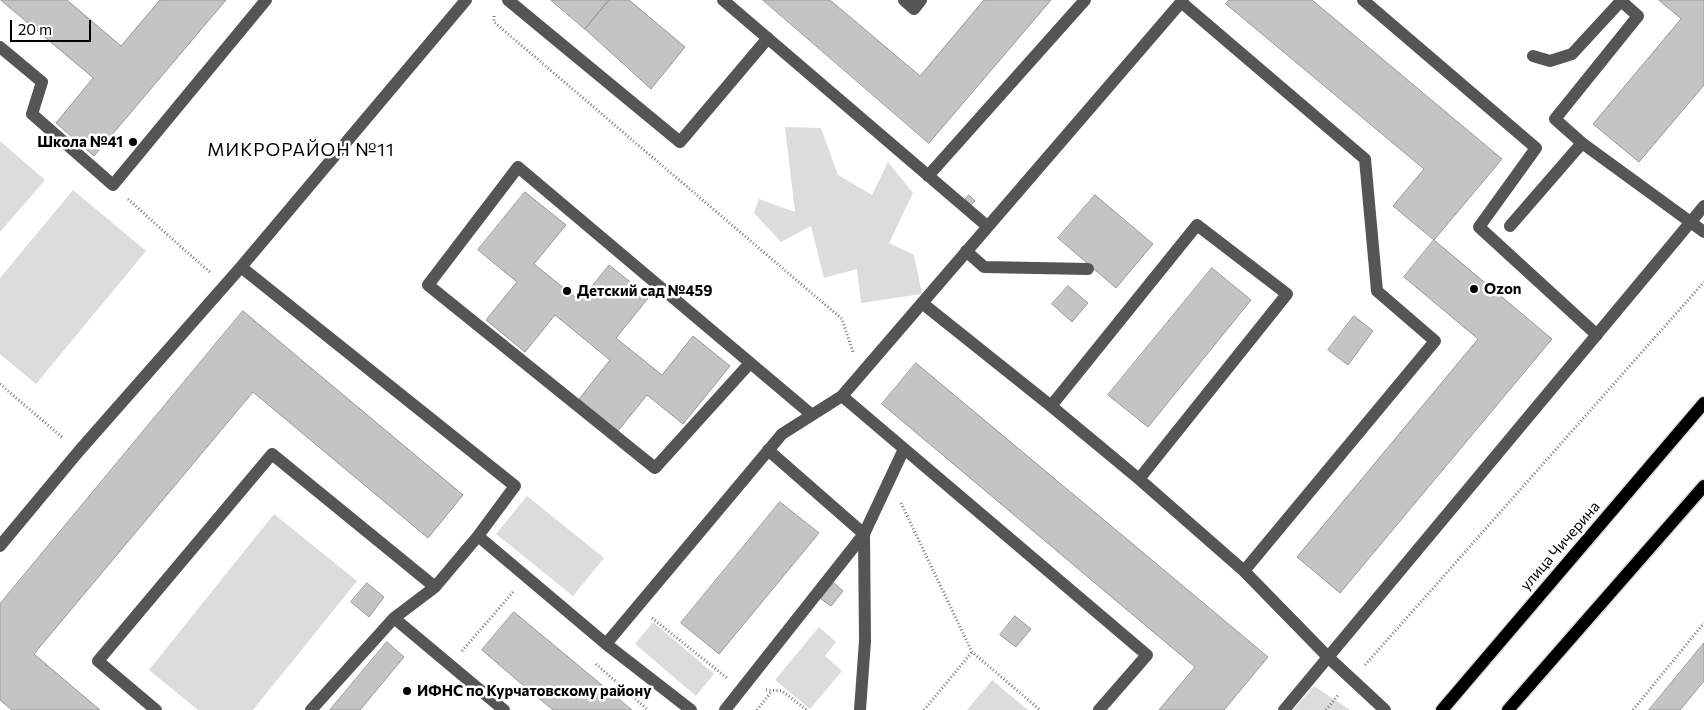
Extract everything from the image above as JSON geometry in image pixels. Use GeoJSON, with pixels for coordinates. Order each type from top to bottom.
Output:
{"type":"FeatureCollection","features":[{"type":"Feature","properties":{"kind":"main road","name":"улица Чичерина"},"geometry":{"type":"LineString","coordinates":[[1442,710],[1704,403]]}},
{"type":"Feature","properties":{"kind":"main road"},"geometry":{"type":"LineString","coordinates":[[1508,710],[1704,487]]}},
{"type":"Feature","properties":{"kind":"lane"},"geometry":{"type":"LineString","coordinates":[[0,47],[42,82],[32,114],[113,185],[266,0]]}},
{"type":"Feature","properties":{"kind":"lane"},"geometry":{"type":"LineString","coordinates":[[3,538],[240,267],[466,0]]}},
{"type":"Feature","properties":{"kind":"lane"},"geometry":{"type":"LineString","coordinates":[[508,0],[680,142],[768,38]]}},
{"type":"Feature","properties":{"kind":"lane"},"geometry":{"type":"LineString","coordinates":[[723,0],[987,226]]}},
{"type":"Feature","properties":{"kind":"lane"},"geometry":{"type":"LineString","coordinates":[[904,0],[914,8],[921,0]]}},
{"type":"Feature","properties":{"kind":"lane"},"geometry":{"type":"LineString","coordinates":[[928,176],[1085,0]]}},
{"type":"Feature","properties":{"kind":"lane"},"geometry":{"type":"LineString","coordinates":[[1363,0],[1536,148],[1479,227],[1598,335]]}},
{"type":"Feature","properties":{"kind":"lane"},"geometry":{"type":"LineString","coordinates":[[1533,56],[1550,61],[1572,54],[1620,0],[1638,16],[1555,119],[1582,142],[1704,232]]}},
{"type":"Feature","properties":{"kind":"lane"},"geometry":{"type":"LineString","coordinates":[[606,644],[782,434],[842,396],[1182,1],[1365,158],[1377,291],[1435,341],[1244,571]]}},
{"type":"Feature","properties":{"kind":"lane"},"geometry":{"type":"LineString","coordinates":[[1510,226],[1582,142]]}},
{"type":"Feature","properties":{"kind":"lane"},"geometry":{"type":"LineString","coordinates":[[750,363],[655,468],[428,285],[518,167],[812,415]]}},
{"type":"Feature","properties":{"kind":"lane"},"geometry":{"type":"LineString","coordinates":[[1284,710],[1704,206]]}},
{"type":"Feature","properties":{"kind":"lane"},"geometry":{"type":"LineString","coordinates":[[1052,406],[1197,225],[1287,294],[1139,479]]}},
{"type":"Feature","properties":{"kind":"lane"},"geometry":{"type":"LineString","coordinates":[[966,251],[984,268],[1088,270]]}},
{"type":"Feature","properties":{"kind":"lane"},"geometry":{"type":"LineString","coordinates":[[240,267],[515,486],[478,536],[435,587],[394,618],[311,710]]}},
{"type":"Feature","properties":{"kind":"lane"},"geometry":{"type":"LineString","coordinates":[[922,303],[1052,406],[1244,571],[1329,658],[1385,710]]}},
{"type":"Feature","properties":{"kind":"lane"},"geometry":{"type":"LineString","coordinates":[[842,396],[1147,655],[1099,710]]}},
{"type":"Feature","properties":{"kind":"lane"},"geometry":{"type":"LineString","coordinates":[[724,710],[864,534],[904,449]]}},
{"type":"Feature","properties":{"kind":"lane"},"geometry":{"type":"LineString","coordinates":[[768,450],[864,534],[865,641],[860,710]]}},
{"type":"Feature","properties":{"kind":"lane"},"geometry":{"type":"LineString","coordinates":[[156,710],[98,662],[272,454],[435,587]]}},
{"type":"Feature","properties":{"kind":"lane"},"geometry":{"type":"LineString","coordinates":[[478,536],[606,644],[691,710]]}},
{"type":"Feature","properties":{"kind":"lane"},"geometry":{"type":"LineString","coordinates":[[394,618],[504,710]]}},
{"type":"Feature","properties":{"kind":"path"},"geometry":{"type":"LineString","coordinates":[[495,15],[494,22],[842,319],[861,374]]}},
{"type":"Feature","properties":{"kind":"path"},"geometry":{"type":"LineString","coordinates":[[113,185],[225,284]]}},
{"type":"Feature","properties":{"kind":"path"},"geometry":{"type":"LineString","coordinates":[[1326,710],[1704,282]]}},
{"type":"Feature","properties":{"kind":"path"},"geometry":{"type":"LineString","coordinates":[[0,384],[79,451]]}},
{"type":"Feature","properties":{"kind":"path"},"geometry":{"type":"LineString","coordinates":[[890,480],[972,652],[1040,710]]}},
{"type":"Feature","properties":{"kind":"path"},"geometry":{"type":"LineString","coordinates":[[451,664],[526,577]]}},
{"type":"Feature","properties":{"kind":"path"},"geometry":{"type":"LineString","coordinates":[[638,606],[740,690],[782,691],[806,710]]}},
{"type":"Feature","properties":{"kind":"path"},"geometry":{"type":"LineString","coordinates":[[1633,710],[1704,623]]}},
{"type":"Feature","properties":{"kind":"path"},"geometry":{"type":"LineString","coordinates":[[924,710],[972,652]]}},
{"type":"Feature","properties":{"kind":"path"},"geometry":{"type":"LineString","coordinates":[[757,710],[772,691]]}},
{"type":"Feature","properties":{"kind":"shaded area"},"geometry":{"type":"Polygon","coordinates":[[[785,127],[821,128],[838,175],[872,195],[888,162],[913,193],[889,243],[914,255],[922,294],[861,303],[857,269],[824,278],[811,226],[781,242],[754,213],[759,199],[795,212],[785,127]]]}},
{"type":"Feature","properties":{"kind":"shaded area"},"geometry":{"type":"Polygon","coordinates":[[[0,141],[45,180],[0,232],[0,141]]]}},
{"type":"Feature","properties":{"kind":"shaded area"},"geometry":{"type":"Polygon","coordinates":[[[73,190],[146,251],[36,384],[0,354],[0,278],[73,190]]]}},
{"type":"Feature","properties":{"kind":"shaded area"},"geometry":{"type":"Polygon","coordinates":[[[527,496],[604,558],[573,596],[496,534],[527,496]]]}},
{"type":"Feature","properties":{"kind":"shaded area"},"geometry":{"type":"Polygon","coordinates":[[[274,514],[357,581],[253,710],[198,710],[149,670],[274,514]]]}},
{"type":"Feature","properties":{"kind":"shaded area"},"geometry":{"type":"Polygon","coordinates":[[[653,622],[714,674],[696,696],[635,644],[653,622]]]}},
{"type":"Feature","properties":{"kind":"shaded area"},"geometry":{"type":"Polygon","coordinates":[[[819,627],[836,642],[825,656],[842,671],[810,709],[775,680],[819,627]]]}},
{"type":"Feature","properties":{"kind":"shaded area"},"geometry":{"type":"Polygon","coordinates":[[[992,680],[1028,710],[967,710],[992,680]]]}},
{"type":"Feature","properties":{"kind":"shaded area"},"geometry":{"type":"Polygon","coordinates":[[[1314,686],[1350,710],[1293,710],[1314,686]]]}},
{"type":"Feature","properties":{"kind":"building"},"geometry":{"type":"Polygon","coordinates":[[[1,0],[67,0],[121,46],[160,0],[226,0],[94,156],[56,123],[93,78],[1,0]]]}},
{"type":"Feature","properties":{"kind":"building"},"geometry":{"type":"Polygon","coordinates":[[[551,0],[609,0],[585,29],[551,0]]]}},
{"type":"Feature","properties":{"kind":"building"},"geometry":{"type":"Polygon","coordinates":[[[609,0],[629,0],[685,47],[651,89],[585,29],[609,0]]]}},
{"type":"Feature","properties":{"kind":"building"},"geometry":{"type":"Polygon","coordinates":[[[763,0],[830,0],[920,76],[984,0],[1051,0],[929,143],[763,0]]]}},
{"type":"Feature","properties":{"kind":"building"},"geometry":{"type":"Polygon","coordinates":[[[1229,0],[1312,0],[1502,159],[1434,240],[1393,206],[1424,169],[1226,4],[1229,0]]]}},
{"type":"Feature","properties":{"kind":"building"},"geometry":{"type":"Polygon","coordinates":[[[1659,0],[1704,0],[1704,85],[1639,162],[1593,124],[1681,19],[1659,0]]]}},
{"type":"Feature","properties":{"kind":"building"},"geometry":{"type":"Polygon","coordinates":[[[525,192],[566,225],[534,264],[580,301],[609,265],[649,297],[616,338],[662,375],[693,336],[730,366],[683,424],[647,395],[618,431],[579,399],[610,360],[555,315],[525,352],[486,320],[517,282],[478,250],[525,192]]]}},
{"type":"Feature","properties":{"kind":"building"},"geometry":{"type":"Polygon","coordinates":[[[969,195],[975,201],[969,207],[963,202],[969,195]]]}},
{"type":"Feature","properties":{"kind":"building"},"geometry":{"type":"Polygon","coordinates":[[[1095,195],[1153,244],[1116,288],[1058,238],[1095,195]]]}},
{"type":"Feature","properties":{"kind":"building"},"geometry":{"type":"Polygon","coordinates":[[[1434,240],[1552,339],[1340,593],[1297,557],[1478,339],[1404,277],[1434,240]]]}},
{"type":"Feature","properties":{"kind":"building"},"geometry":{"type":"Polygon","coordinates":[[[1212,268],[1251,300],[1148,427],[1108,395],[1212,268]]]}},
{"type":"Feature","properties":{"kind":"building"},"geometry":{"type":"Polygon","coordinates":[[[1068,286],[1088,303],[1072,322],[1052,304],[1068,286]]]}},
{"type":"Feature","properties":{"kind":"building"},"geometry":{"type":"Polygon","coordinates":[[[243,311],[463,495],[428,538],[253,392],[34,654],[100,710],[12,710],[0,700],[0,604],[243,311]]]}},
{"type":"Feature","properties":{"kind":"building"},"geometry":{"type":"Polygon","coordinates":[[[1354,316],[1373,331],[1348,365],[1328,350],[1354,316]]]}},
{"type":"Feature","properties":{"kind":"building"},"geometry":{"type":"Polygon","coordinates":[[[916,363],[1268,657],[1224,710],[1159,710],[1195,667],[882,404],[916,363]]]}},
{"type":"Feature","properties":{"kind":"building"},"geometry":{"type":"Polygon","coordinates":[[[780,502],[819,533],[719,654],[681,623],[780,502]]]}},
{"type":"Feature","properties":{"kind":"building"},"geometry":{"type":"Polygon","coordinates":[[[367,583],[384,597],[369,617],[351,602],[367,583]]]}},
{"type":"Feature","properties":{"kind":"building"},"geometry":{"type":"Polygon","coordinates":[[[834,583],[843,591],[831,606],[821,599],[834,583]]]}},
{"type":"Feature","properties":{"kind":"building"},"geometry":{"type":"Polygon","coordinates":[[[514,612],[632,710],[553,710],[482,650],[514,612]]]}},
{"type":"Feature","properties":{"kind":"building"},"geometry":{"type":"Polygon","coordinates":[[[1015,616],[1031,629],[1016,647],[1000,635],[1015,616]]]}},
{"type":"Feature","properties":{"kind":"building"},"geometry":{"type":"Polygon","coordinates":[[[387,642],[404,657],[360,710],[330,710],[387,642]]]}},
{"type":"Feature","properties":{"kind":"building"},"geometry":{"type":"Polygon","coordinates":[[[1704,643],[1704,681],[1680,710],[1649,710],[1704,643]]]}},
{"type":"Feature","properties":{"kind":"place","name":"Школа №41"},"geometry":{"type":"Point","coordinates":[133,142]}},
{"type":"Feature","properties":{"kind":"place","name":"Ozon"},"geometry":{"type":"Point","coordinates":[1474,289]}},
{"type":"Feature","properties":{"kind":"place","name":"Детский сад №459"},"geometry":{"type":"Point","coordinates":[567,291]}},
{"type":"Feature","properties":{"kind":"place","name":"ИФНС по Курчатовскому району"},"geometry":{"type":"Point","coordinates":[407,691]}},
{"type":"Feature","properties":{"kind":"district","name":"МИКРОРАЙОН №11"},"geometry":{"type":"Point","coordinates":[301,150]}}]}
